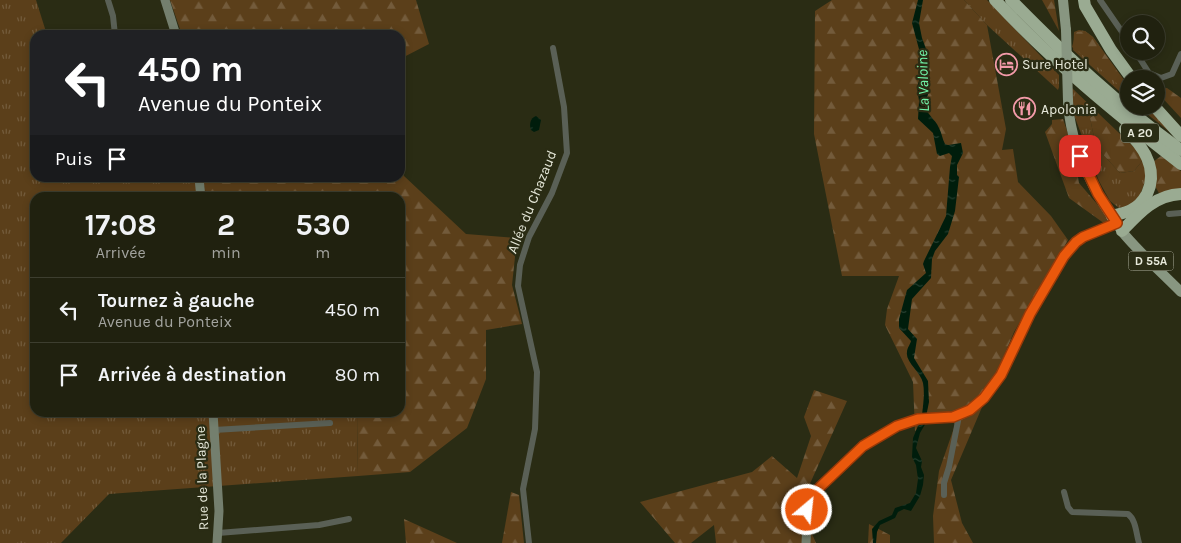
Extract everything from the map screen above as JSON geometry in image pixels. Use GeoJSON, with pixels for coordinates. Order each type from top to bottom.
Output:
{"type":"FeatureCollection","features":[{"type":"Feature","properties":{"kind":"highway","name":"A 20"},"geometry":{"type":"LineString","coordinates":[[995,0],[1037,43],[1100,100],[1181,164]]}},
{"type":"Feature","properties":{"kind":"highway","name":"A 20"},"geometry":{"type":"LineString","coordinates":[[1011,0],[1095,81],[1181,150]]}},
{"type":"Feature","properties":{"kind":"highway"},"geometry":{"type":"LineString","coordinates":[[1084,0],[1085,6],[1111,50],[1125,70]]}},
{"type":"Feature","properties":{"kind":"highway"},"geometry":{"type":"LineString","coordinates":[[1100,100],[1108,112],[1143,149],[1151,170],[1148,191],[1138,206],[1125,213],[1117,223]]}},
{"type":"Feature","properties":{"kind":"highway"},"geometry":{"type":"LineString","coordinates":[[1162,115],[1181,136]]}},
{"type":"Feature","properties":{"kind":"highway"},"geometry":{"type":"LineString","coordinates":[[1117,223],[1164,197],[1181,194]]}},
{"type":"Feature","properties":{"kind":"main road","name":"D 55A"},"geometry":{"type":"LineString","coordinates":[[1063,0],[1066,20],[1068,101],[1071,124],[1080,156],[1098,194],[1117,223],[1181,292]]}},
{"type":"Feature","properties":{"kind":"street"},"geometry":{"type":"LineString","coordinates":[[108,0],[113,16],[114,30]]}},
{"type":"Feature","properties":{"kind":"street"},"geometry":{"type":"LineString","coordinates":[[165,0],[174,30]]}},
{"type":"Feature","properties":{"kind":"street"},"geometry":{"type":"LineString","coordinates":[[1100,0],[1120,29]]}},
{"type":"Feature","properties":{"kind":"street","name":"Allée du Chazaud"},"geometry":{"type":"LineString","coordinates":[[529,543],[523,489],[535,429],[537,372],[518,286],[520,265],[528,237],[552,193],[567,152],[564,107],[553,48]]}},
{"type":"Feature","properties":{"kind":"street"},"geometry":{"type":"LineString","coordinates":[[1141,60],[1149,73],[1161,78],[1172,74],[1181,54]]}},
{"type":"Feature","properties":{"kind":"street"},"geometry":{"type":"LineString","coordinates":[[1169,214],[1181,213]]}},
{"type":"Feature","properties":{"kind":"street"},"geometry":{"type":"LineString","coordinates":[[806,543],[808,501],[821,486],[863,446],[897,426],[918,419],[959,416],[970,410],[984,398],[1001,375],[1030,314],[1064,256],[1083,237],[1117,223]]}},
{"type":"Feature","properties":{"kind":"street"},"geometry":{"type":"LineString","coordinates":[[944,495],[944,483],[950,467],[959,416]]}},
{"type":"Feature","properties":{"kind":"street","name":"Rue de la Plagne"},"geometry":{"type":"LineString","coordinates":[[213,417],[219,511],[217,543]]}},
{"type":"Feature","properties":{"kind":"street"},"geometry":{"type":"LineString","coordinates":[[214,430],[330,422]]}},
{"type":"Feature","properties":{"kind":"street"},"geometry":{"type":"LineString","coordinates":[[1064,492],[1068,507],[1072,512],[1128,514],[1135,523],[1138,543]]}},
{"type":"Feature","properties":{"kind":"street"},"geometry":{"type":"LineString","coordinates":[[218,533],[318,525],[349,519]]}},
{"type":"Feature","properties":{"kind":"green space"},"geometry":{"type":"Polygon","coordinates":[[[0,0],[36,0],[45,30],[30,30],[30,182],[203,182],[206,192],[30,192],[30,417],[357,417],[358,476],[109,494],[61,543],[0,543],[0,0]]]}},
{"type":"Feature","properties":{"kind":"green space"},"geometry":{"type":"Polygon","coordinates":[[[170,0],[416,0],[429,44],[405,56],[405,30],[180,30],[170,0]]]}},
{"type":"Feature","properties":{"kind":"green space"},"geometry":{"type":"Polygon","coordinates":[[[832,0],[964,0],[987,25],[1006,129],[1002,150],[1013,149],[1018,182],[1051,216],[1068,240],[1014,332],[951,480],[962,523],[973,543],[934,543],[933,516],[939,471],[955,425],[948,413],[934,415],[915,431],[913,382],[885,325],[887,309],[899,276],[842,276],[814,134],[815,11],[832,0]]]}},
{"type":"Feature","properties":{"kind":"green space"},"geometry":{"type":"Polygon","coordinates":[[[964,0],[987,0],[1059,75],[1058,90],[987,25],[964,0]]]}},
{"type":"Feature","properties":{"kind":"green space"},"geometry":{"type":"Polygon","coordinates":[[[1042,0],[1054,0],[1059,31],[1042,0]]]}},
{"type":"Feature","properties":{"kind":"green space"},"geometry":{"type":"Polygon","coordinates":[[[1079,30],[1085,31],[1093,37],[1120,74],[1120,92],[1073,50],[1074,32],[1079,30]]]}},
{"type":"Feature","properties":{"kind":"green space"},"geometry":{"type":"Polygon","coordinates":[[[1085,31],[1093,37],[1120,75],[1120,86],[1072,47],[1077,32],[1085,31]]]}},
{"type":"Feature","properties":{"kind":"green space"},"geometry":{"type":"Polygon","coordinates":[[[1072,88],[1097,112],[1090,118],[1096,147],[1120,173],[1134,171],[1143,160],[1148,173],[1137,204],[1119,208],[1110,201],[1099,181],[1074,115],[1072,88]]]}},
{"type":"Feature","properties":{"kind":"green space"},"geometry":{"type":"Polygon","coordinates":[[[1165,88],[1181,98],[1181,118],[1165,101],[1165,88]]]}},
{"type":"Feature","properties":{"kind":"green space"},"geometry":{"type":"Polygon","coordinates":[[[1097,112],[1139,152],[1143,160],[1134,171],[1120,173],[1096,147],[1090,118],[1097,112]]]}},
{"type":"Feature","properties":{"kind":"green space"},"geometry":{"type":"Polygon","coordinates":[[[1148,115],[1156,115],[1181,141],[1148,115]]]}},
{"type":"Feature","properties":{"kind":"green space"},"geometry":{"type":"Polygon","coordinates":[[[1063,119],[1073,148],[1079,183],[1110,219],[1105,224],[1069,198],[1045,132],[1052,124],[1052,120],[1063,119]]]}},
{"type":"Feature","properties":{"kind":"green space"},"geometry":{"type":"Polygon","coordinates":[[[1161,156],[1181,171],[1181,190],[1160,195],[1155,186],[1153,162],[1161,156]]]}},
{"type":"Feature","properties":{"kind":"green space"},"geometry":{"type":"Polygon","coordinates":[[[405,177],[466,234],[517,238],[512,285],[522,324],[486,330],[486,379],[467,428],[410,472],[358,476],[357,417],[405,417],[405,192],[206,192],[203,182],[405,182],[405,177]]]}},
{"type":"Feature","properties":{"kind":"green space"},"geometry":{"type":"Polygon","coordinates":[[[814,390],[847,401],[800,506],[816,543],[716,543],[714,525],[691,543],[675,543],[640,502],[752,472],[772,456],[797,478],[811,436],[804,417],[814,390]]]}},
{"type":"Feature","properties":{"kind":"green space"},"geometry":{"type":"Polygon","coordinates":[[[511,492],[519,495],[524,543],[502,543],[511,492]]]}},
{"type":"Feature","properties":{"kind":"green space"},"geometry":{"type":"Polygon","coordinates":[[[404,519],[457,543],[406,543],[404,519]]]}},
{"type":"Feature","properties":{"kind":"green space"},"geometry":{"type":"Polygon","coordinates":[[[869,524],[890,535],[890,543],[868,543],[869,524]]]}},
{"type":"Feature","properties":{"kind":"water","name":"La Valoine"},"geometry":{"type":"Polygon","coordinates":[[[918,0],[923,0],[919,23],[929,57],[925,83],[928,95],[925,100],[926,109],[937,124],[945,144],[961,143],[963,153],[957,165],[957,175],[959,177],[955,211],[948,234],[935,251],[932,259],[931,278],[912,299],[908,329],[917,339],[914,358],[928,381],[929,402],[926,417],[922,415],[924,395],[922,379],[908,360],[907,351],[911,341],[899,328],[899,319],[907,290],[926,273],[924,261],[946,216],[952,156],[949,153],[940,156],[937,154],[933,133],[918,119],[919,101],[917,87],[920,53],[912,23],[918,0]]]}},
{"type":"Feature","properties":{"kind":"water"},"geometry":{"type":"Polygon","coordinates":[[[536,116],[541,120],[539,130],[534,132],[531,130],[530,124],[532,118],[536,116]]]}},
{"type":"Feature","properties":{"kind":"water"},"geometry":{"type":"Polygon","coordinates":[[[920,421],[927,421],[920,433],[916,448],[922,461],[921,467],[924,475],[920,496],[911,511],[904,509],[898,512],[895,518],[880,525],[876,543],[873,543],[872,529],[879,521],[892,515],[895,508],[910,503],[916,493],[918,479],[916,465],[912,457],[913,438],[920,421]]]}},
{"type":"Feature","properties":{"kind":"place","name":"Sure Hotel"},"geometry":{"type":"Point","coordinates":[1006,64]}},
{"type":"Feature","properties":{"kind":"place","name":"Apolonia"},"geometry":{"type":"Point","coordinates":[1025,109]}},
{"type":"Feature","properties":{"kind":"route"},"geometry":{"type":"LineString","coordinates":[[807,510],[808,501],[821,486],[863,446],[897,426],[918,419],[959,416],[970,410],[984,398],[1001,375],[1030,314],[1064,256],[1083,237],[1117,223],[1098,194],[1080,156]]}}]}
